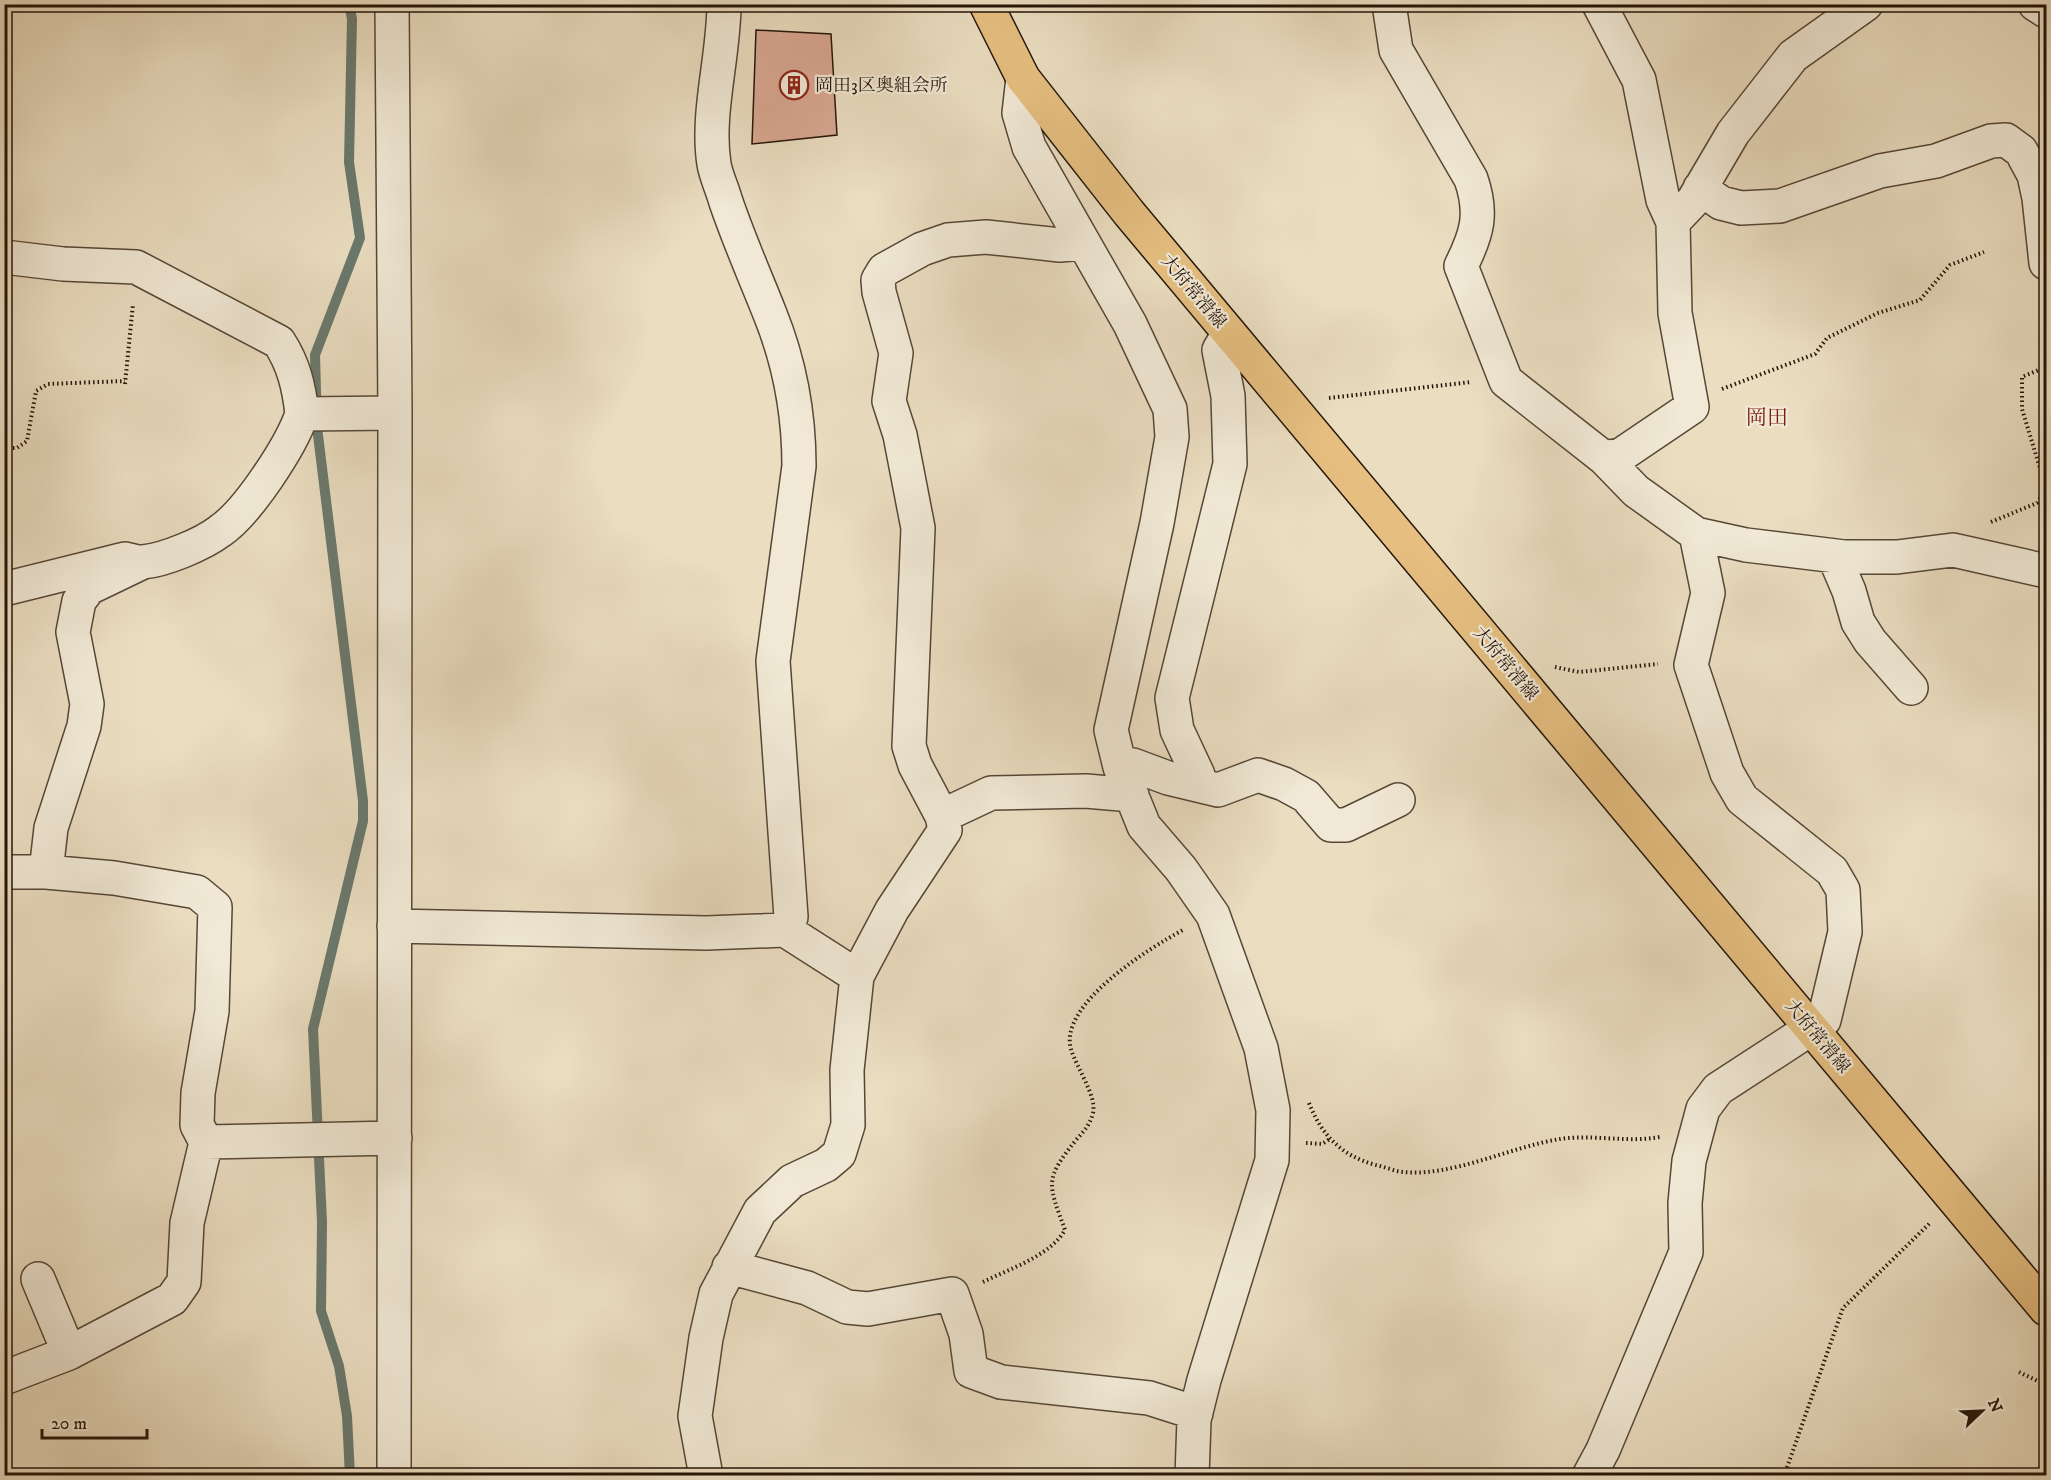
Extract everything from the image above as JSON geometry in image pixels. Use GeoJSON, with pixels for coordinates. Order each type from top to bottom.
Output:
{"type":"FeatureCollection","features":[{"type":"Feature","properties":{"kind":"main road","name":"大府常滑線"},"geometry":{"type":"LineString","coordinates":[[986,4],[1023,78],[1129,213],[1812,1029],[2044,1300]]}},
{"type":"Feature","properties":{"kind":"street"},"geometry":{"type":"LineString","coordinates":[[392,4],[395,413],[393,1476]]}},
{"type":"Feature","properties":{"kind":"street"},"geometry":{"type":"LineString","coordinates":[[724,4],[724,31],[712,135],[714,165],[737,234],[771,317],[789,374],[799,436],[799,466],[772,661],[791,917],[785,930]]}},
{"type":"Feature","properties":{"kind":"street"},"geometry":{"type":"LineString","coordinates":[[1389,4],[1396,50],[1470,179],[1478,198],[1476,236],[1461,266],[1506,381],[1604,458],[1636,491],[1696,534],[1746,545],[1834,556],[1897,556],[1953,550],[2046,571]]}},
{"type":"Feature","properties":{"kind":"street"},"geometry":{"type":"LineString","coordinates":[[1599,4],[1639,80],[1663,200],[1673,222],[1675,313],[1692,407],[1621,455],[1604,458]]}},
{"type":"Feature","properties":{"kind":"street"},"geometry":{"type":"LineString","coordinates":[[1673,222],[1693,201],[1733,133],[1793,56],[1866,4]]}},
{"type":"Feature","properties":{"kind":"street"},"geometry":{"type":"LineString","coordinates":[[2035,4],[2046,11]]}},
{"type":"Feature","properties":{"kind":"street"},"geometry":{"type":"LineString","coordinates":[[1023,78],[1019,112],[1029,147],[1082,243],[1131,324],[1170,409],[1172,437],[1157,523],[1111,730],[1126,781],[1144,826],[1181,869],[1213,915],[1261,1048],[1272,1110],[1272,1160],[1196,1413],[1192,1476]]}},
{"type":"Feature","properties":{"kind":"street"},"geometry":{"type":"LineString","coordinates":[[1700,188],[1721,203],[1741,208],[1780,206],[1880,171],[1936,161],[1991,141],[2006,140],[2021,151],[2034,176],[2039,198],[2046,263]]}},
{"type":"Feature","properties":{"kind":"street"},"geometry":{"type":"LineString","coordinates":[[706,1476],[695,1416],[716,1294],[760,1211],[792,1181],[826,1165],[839,1154],[848,1125],[847,1070],[857,975],[891,910],[945,830],[942,816],[915,765],[909,746],[918,528],[900,435],[889,401],[896,353],[879,292],[878,279],[884,270],[922,249],[948,240],[986,237],[1060,245],[1082,243]]}},
{"type":"Feature","properties":{"kind":"street"},"geometry":{"type":"LineString","coordinates":[[4,257],[63,264],[136,267],[279,342],[290,359],[298,385],[302,414],[294,436],[244,507],[221,531],[186,549],[142,562],[89,588],[79,601],[73,632],[87,704],[84,726],[51,828],[46,872]]}},
{"type":"Feature","properties":{"kind":"street"},"geometry":{"type":"LineString","coordinates":[[1197,785],[1198,775],[1177,730],[1172,698],[1230,464],[1228,396],[1219,351],[1229,333]]}},
{"type":"Feature","properties":{"kind":"street"},"geometry":{"type":"LineString","coordinates":[[302,414],[395,413]]}},
{"type":"Feature","properties":{"kind":"street"},"geometry":{"type":"LineString","coordinates":[[1589,1476],[1603,1450],[1686,1251],[1685,1203],[1689,1161],[1703,1109],[1718,1089],[1824,1020],[1845,932],[1843,890],[1832,871],[1742,799],[1727,773],[1692,661],[1708,593],[1696,534]]}},
{"type":"Feature","properties":{"kind":"street"},"geometry":{"type":"LineString","coordinates":[[1834,556],[1849,591],[1858,622],[1870,641],[1911,688]]}},
{"type":"Feature","properties":{"kind":"street"},"geometry":{"type":"LineString","coordinates":[[4,589],[125,559],[142,562]]}},
{"type":"Feature","properties":{"kind":"street"},"geometry":{"type":"LineString","coordinates":[[4,613],[78,585],[89,588]]}},
{"type":"Feature","properties":{"kind":"street"},"geometry":{"type":"LineString","coordinates":[[1126,781],[1133,765],[1168,778],[1218,790],[1258,775],[1284,784],[1306,796],[1331,825],[1346,825],[1398,800]]}},
{"type":"Feature","properties":{"kind":"street"},"geometry":{"type":"LineString","coordinates":[[942,816],[991,793],[1086,791],[1126,781]]}},
{"type":"Feature","properties":{"kind":"street"},"geometry":{"type":"LineString","coordinates":[[4,872],[46,872],[114,878],[197,892],[214,907],[212,1011],[198,1093],[197,1125],[206,1142],[187,1222],[184,1282],[172,1299],[69,1353],[4,1377]]}},
{"type":"Feature","properties":{"kind":"street"},"geometry":{"type":"LineString","coordinates":[[394,926],[706,933],[785,930],[857,975]]}},
{"type":"Feature","properties":{"kind":"street"},"geometry":{"type":"LineString","coordinates":[[206,1142],[395,1138]]}},
{"type":"Feature","properties":{"kind":"street"},"geometry":{"type":"LineString","coordinates":[[729,1267],[807,1288],[847,1307],[868,1309],[952,1294],[966,1334],[970,1371],[1001,1382],[1149,1398],[1196,1413]]}},
{"type":"Feature","properties":{"kind":"street"},"geometry":{"type":"LineString","coordinates":[[38,1279],[69,1353]]}},
{"type":"Feature","properties":{"kind":"path"},"geometry":{"type":"LineString","coordinates":[[1690,401],[1815,354],[1827,338],[1878,313],[1920,300],[1950,265],[1984,252]]}},
{"type":"Feature","properties":{"kind":"path"},"geometry":{"type":"LineString","coordinates":[[4,448],[17,448],[27,441],[36,391],[48,384],[125,382],[136,267]]}},
{"type":"Feature","properties":{"kind":"path"},"geometry":{"type":"LineString","coordinates":[[2046,367],[2022,377],[2022,409],[2046,488]]}},
{"type":"Feature","properties":{"kind":"path"},"geometry":{"type":"LineString","coordinates":[[1290,405],[1298,401],[1484,381],[1502,371]]}},
{"type":"Feature","properties":{"kind":"path"},"geometry":{"type":"LineString","coordinates":[[1510,668],[1526,660],[1580,672],[1692,661]]}},
{"type":"Feature","properties":{"kind":"path"},"geometry":{"type":"LineString","coordinates":[[1784,1476],[1843,1308],[1902,1248],[1958,1202]]}},
{"type":"Feature","properties":{"kind":"path"},"geometry":{"type":"LineString","coordinates":[[2019,1372],[2046,1385]]}},
{"type":"Feature","properties":{"kind":"building","name":"岡田3区奥組会所"},"geometry":{"type":"Polygon","coordinates":[[[756,30],[831,34],[837,135],[752,144],[756,30]]]}},
{"type":"Feature","properties":{"kind":"waterway"},"geometry":{"type":"LineString","coordinates":[[349,4],[352,19],[349,162],[360,238],[315,355],[317,427],[363,801],[363,821],[313,1029],[322,1222],[321,1311],[339,1366],[347,1416],[350,1476]]}},
{"type":"Feature","properties":{"kind":"place","name":"岡田3区奥組会所"},"geometry":{"type":"Point","coordinates":[794,85]}},
{"type":"Feature","properties":{"kind":"district","name":"岡田"},"geometry":{"type":"Point","coordinates":[1767,417]}}]}
